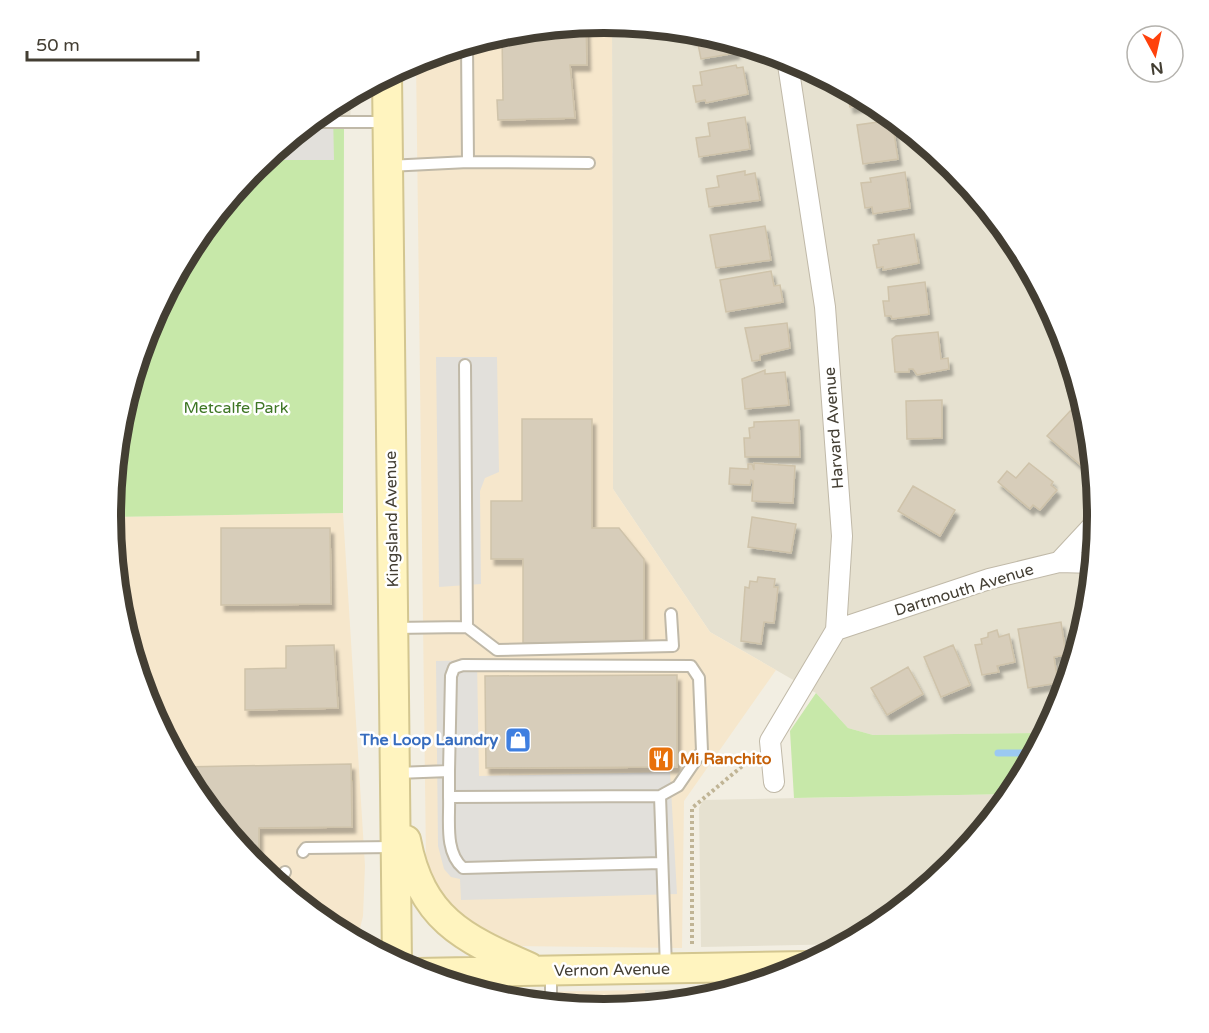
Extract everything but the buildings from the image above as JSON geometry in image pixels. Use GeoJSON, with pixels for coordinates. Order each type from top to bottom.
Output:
{"type":"FeatureCollection","features":[{"type":"Feature","properties":{"kind":"street","name":"Harvard Avenue"},"geometry":{"type":"LineString","coordinates":[[770,741],[836,630],[842,536],[825,307],[789,70]]}},
{"type":"Feature","properties":{"kind":"street","name":"Kingsland Avenue"},"geometry":{"type":"LineString","coordinates":[[387,85],[397,953]]}},
{"type":"Feature","properties":{"kind":"street"},"geometry":{"type":"LineString","coordinates":[[1059,562],[1088,531]]}},
{"type":"Feature","properties":{"kind":"street","name":"Dartmouth Avenue"},"geometry":{"type":"LineString","coordinates":[[836,630],[989,579],[1059,562],[1086,563]]}},
{"type":"Feature","properties":{"kind":"street"},"geometry":{"type":"LineString","coordinates":[[770,741],[774,782]]}},
{"type":"Feature","properties":{"kind":"street"},"geometry":{"type":"LineString","coordinates":[[395,779],[409,855],[420,888],[446,921],[475,944],[545,971]]}},
{"type":"Feature","properties":{"kind":"street","name":"Vernon Avenue"},"geometry":{"type":"LineString","coordinates":[[462,978],[545,971],[781,966]]}},
{"type":"Feature","properties":{"kind":"lane"},"geometry":{"type":"LineString","coordinates":[[467,53],[468,162]]}},
{"type":"Feature","properties":{"kind":"lane"},"geometry":{"type":"LineString","coordinates":[[325,122],[387,122]]}},
{"type":"Feature","properties":{"kind":"lane"},"geometry":{"type":"LineString","coordinates":[[388,166],[468,162],[589,163]]}},
{"type":"Feature","properties":{"kind":"lane"},"geometry":{"type":"LineString","coordinates":[[465,365],[467,627]]}},
{"type":"Feature","properties":{"kind":"lane"},"geometry":{"type":"LineString","coordinates":[[393,628],[467,627],[497,650],[673,646],[671,614]]}},
{"type":"Feature","properties":{"kind":"lane"},"geometry":{"type":"LineString","coordinates":[[449,797],[660,796],[678,786],[702,751],[699,678],[691,666],[463,665],[454,668],[451,676],[449,797],[451,851],[454,861],[463,868],[662,863]]}},
{"type":"Feature","properties":{"kind":"lane"},"geometry":{"type":"LineString","coordinates":[[395,779],[449,771]]}},
{"type":"Feature","properties":{"kind":"lane"},"geometry":{"type":"LineString","coordinates":[[660,796],[662,863],[679,968]]}},
{"type":"Feature","properties":{"kind":"lane"},"geometry":{"type":"LineString","coordinates":[[303,852],[306,848],[396,847]]}},
{"type":"Feature","properties":{"kind":"lane"},"geometry":{"type":"LineString","coordinates":[[282,876],[285,872]]}},
{"type":"Feature","properties":{"kind":"lane"},"geometry":{"type":"LineString","coordinates":[[545,971],[550,997]]}},
{"type":"Feature","properties":{"kind":"path"},"geometry":{"type":"LineString","coordinates":[[679,968],[692,808],[770,741]]}},
{"type":"Feature","properties":{"kind":"shaded area"},"geometry":{"type":"Polygon","coordinates":[[[612,33],[668,37],[730,49],[790,70],[846,98],[873,114],[923,153],[968,198],[1007,248],[1038,303],[1062,361],[1079,422],[1087,485],[1087,548],[1079,611],[1062,672],[1036,733],[873,735],[848,728],[816,693],[710,632],[613,489],[612,33]]]}},
{"type":"Feature","properties":{"kind":"shaded area"},"geometry":{"type":"Polygon","coordinates":[[[612,33],[613,489],[710,632],[776,670],[684,801],[682,948],[511,946],[452,911],[437,890],[426,861],[416,71],[479,49],[510,42],[573,34],[612,33]]]}},
{"type":"Feature","properties":{"kind":"shaded area"},"geometry":{"type":"Polygon","coordinates":[[[351,105],[350,127],[319,126],[351,105]]]}},
{"type":"Feature","properties":{"kind":"shaded area"},"geometry":{"type":"Polygon","coordinates":[[[333,116],[334,160],[279,160],[333,116]]]}},
{"type":"Feature","properties":{"kind":"shaded area"},"geometry":{"type":"Polygon","coordinates":[[[436,357],[497,357],[499,472],[485,478],[480,491],[481,584],[439,587],[436,357]]]}},
{"type":"Feature","properties":{"kind":"shaded area"},"geometry":{"type":"Polygon","coordinates":[[[343,513],[365,866],[363,916],[359,933],[310,900],[263,858],[221,811],[186,758],[158,702],[137,642],[125,580],[121,517],[343,513]]]}},
{"type":"Feature","properties":{"kind":"shaded area"},"geometry":{"type":"Polygon","coordinates":[[[477,660],[479,776],[670,772],[677,894],[461,900],[460,879],[451,877],[444,869],[438,846],[436,661],[477,660]]]}},
{"type":"Feature","properties":{"kind":"shaded area"},"geometry":{"type":"Polygon","coordinates":[[[1000,794],[968,835],[923,880],[873,919],[828,944],[701,947],[699,808],[703,800],[1000,794]]]}},
{"type":"Feature","properties":{"kind":"shaded area"},"geometry":{"type":"Polygon","coordinates":[[[709,989],[645,998],[645,990],[709,989]]]}},
{"type":"Feature","properties":{"kind":"shaded area"},"geometry":{"type":"Polygon","coordinates":[[[645,990],[645,998],[573,999],[518,992],[645,990]]]}},
{"type":"Feature","properties":{"kind":"green space","name":"Metcalfe Park"},"geometry":{"type":"Polygon","coordinates":[[[344,125],[343,513],[121,517],[125,453],[137,391],[158,331],[171,303],[202,248],[241,198],[286,153],[320,126],[344,125]]]}},
{"type":"Feature","properties":{"kind":"green space"},"geometry":{"type":"Polygon","coordinates":[[[816,693],[848,728],[873,735],[1036,733],[1000,794],[794,798],[790,731],[816,693]]]}},
{"type":"Feature","properties":{"kind":"waterway"},"geometry":{"type":"LineString","coordinates":[[998,753],[1026,753]]}},
{"type":"Feature","properties":{"kind":"place","name":"The Loop Laundry"},"geometry":{"type":"Point","coordinates":[518,740]}},
{"type":"Feature","properties":{"kind":"place","name":"Mi Ranchito"},"geometry":{"type":"Point","coordinates":[661,759]}}]}
